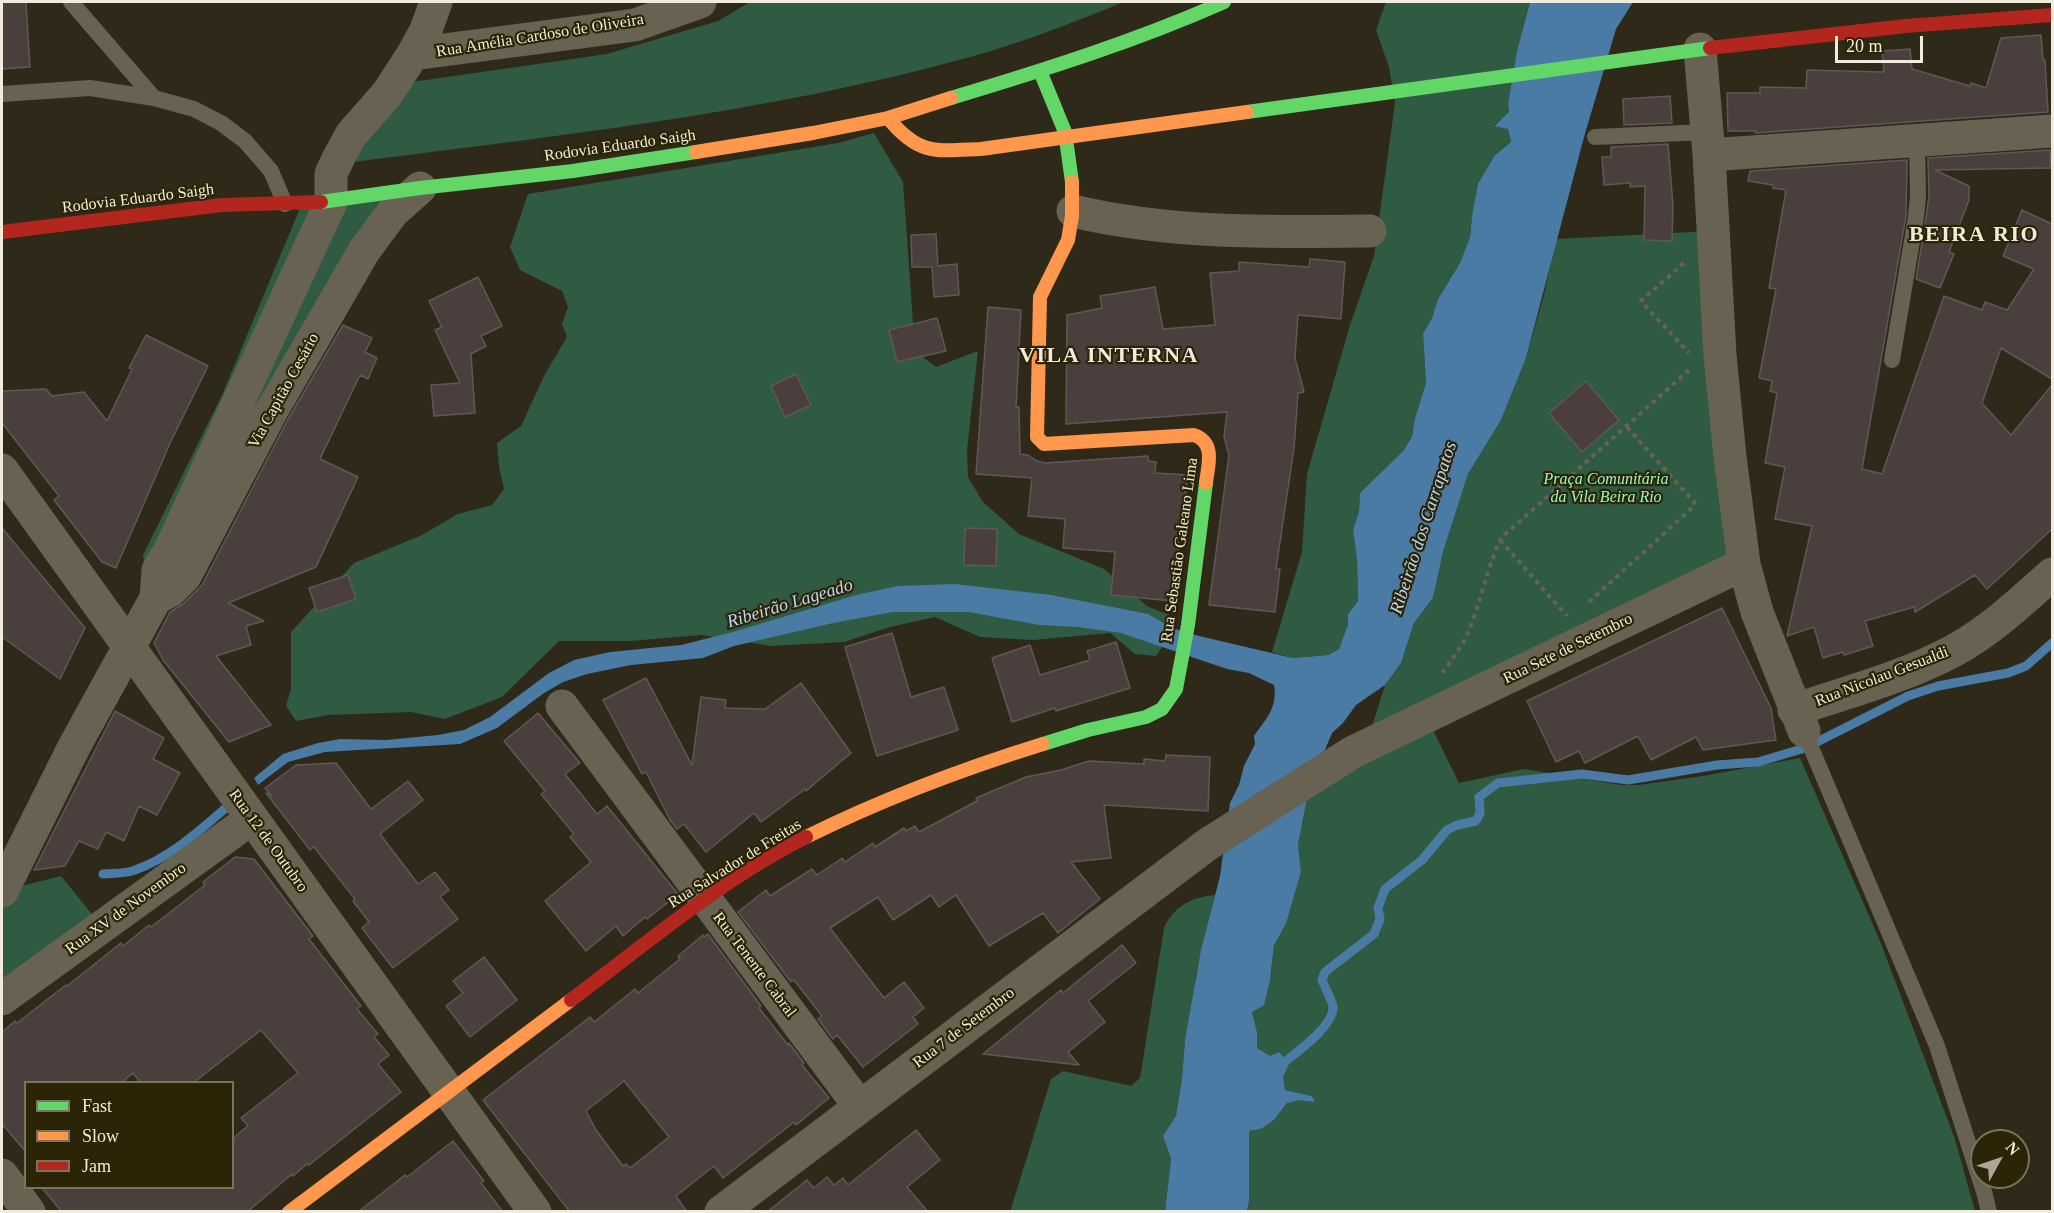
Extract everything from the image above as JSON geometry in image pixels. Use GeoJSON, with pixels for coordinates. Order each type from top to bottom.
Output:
{"type":"FeatureCollection","features":[{"type":"Feature","properties":{"kind":"main road","name":"Rodovia Eduardo Saigh"},"geometry":{"type":"LineString","coordinates":[[2,232],[222,205],[331,202],[420,188],[573,171],[813,133],[888,118],[1040,71],[1172,25],[1224,2]]}},
{"type":"Feature","properties":{"kind":"main road"},"geometry":{"type":"LineString","coordinates":[[888,118],[904,137],[918,146],[936,149],[981,149],[1700,49],[1906,26],[2052,15]]}},
{"type":"Feature","properties":{"kind":"main road","name":"Rua Sebastião Galeano Lima"},"geometry":{"type":"LineString","coordinates":[[1040,71],[1067,138],[1073,211],[1068,240],[1040,297],[1037,437],[1044,444],[1190,434],[1201,436],[1208,443],[1210,453],[1188,625],[1178,676]]}},
{"type":"Feature","properties":{"kind":"main road","name":"Rua Salvador de Freitas"},"geometry":{"type":"LineString","coordinates":[[289,1212],[705,899],[789,846],[904,792],[994,759],[1088,730],[1146,717],[1162,709],[1176,689],[1178,676]]}},
{"type":"Feature","properties":{"kind":"street"},"geometry":{"type":"LineString","coordinates":[[331,202],[332,174],[351,135],[387,94],[413,54],[426,30],[436,2]]}},
{"type":"Feature","properties":{"kind":"street","name":"Rua Amélia Cardoso de Oliveira"},"geometry":{"type":"LineString","coordinates":[[413,54],[635,25],[700,2]]}},
{"type":"Feature","properties":{"kind":"street"},"geometry":{"type":"LineString","coordinates":[[1700,49],[1724,391],[1744,564],[1757,612],[1799,721]]}},
{"type":"Feature","properties":{"kind":"street"},"geometry":{"type":"LineString","coordinates":[[1707,143],[1917,141],[2052,131]]}},
{"type":"Feature","properties":{"kind":"street","name":"Via Capitão Cesário"},"geometry":{"type":"LineString","coordinates":[[156,598],[170,591],[185,576],[271,412],[364,251],[393,212],[420,188]]}},
{"type":"Feature","properties":{"kind":"street","name":"Via Capitão Cesário"},"geometry":{"type":"LineString","coordinates":[[2,891],[128,647],[156,598],[158,570],[189,509],[331,202]]}},
{"type":"Feature","properties":{"kind":"street"},"geometry":{"type":"LineString","coordinates":[[1073,211],[1143,224],[1276,232],[1370,231]]}},
{"type":"Feature","properties":{"kind":"street","name":"Rua 12 de Outubro"},"geometry":{"type":"LineString","coordinates":[[6,487],[128,647],[535,1212]]}},
{"type":"Feature","properties":{"kind":"street","name":"Rua Sete de Setembro"},"geometry":{"type":"LineString","coordinates":[[1324,770],[1353,752],[1744,564]]}},
{"type":"Feature","properties":{"kind":"street","name":"Rua Nicolau Gesualdi"},"geometry":{"type":"LineString","coordinates":[[1799,721],[1956,650],[1999,621],[2052,574]]}},
{"type":"Feature","properties":{"kind":"street","name":"Rua Tenente Cabral"},"geometry":{"type":"LineString","coordinates":[[562,706],[860,1107]]}},
{"type":"Feature","properties":{"kind":"street","name":"Rua 7 de Setembro"},"geometry":{"type":"LineString","coordinates":[[721,1212],[1208,844],[1324,770]]}},
{"type":"Feature","properties":{"kind":"street","name":"Rua XV de Novembro"},"geometry":{"type":"LineString","coordinates":[[2,999],[251,819]]}},
{"type":"Feature","properties":{"kind":"street"},"geometry":{"type":"LineString","coordinates":[[2,1175],[29,1212]]}},
{"type":"Feature","properties":{"kind":"lane"},"geometry":{"type":"LineString","coordinates":[[71,2],[154,98]]}},
{"type":"Feature","properties":{"kind":"lane"},"geometry":{"type":"LineString","coordinates":[[2,94],[90,88],[154,98],[194,109],[221,123],[245,141],[271,171],[285,204]]}},
{"type":"Feature","properties":{"kind":"lane"},"geometry":{"type":"LineString","coordinates":[[1595,137],[1707,143]]}},
{"type":"Feature","properties":{"kind":"lane"},"geometry":{"type":"LineString","coordinates":[[1892,360],[1916,217],[1917,141]]}},
{"type":"Feature","properties":{"kind":"lane"},"geometry":{"type":"LineString","coordinates":[[1799,721],[1937,1046],[1989,1212]]}},
{"type":"Feature","properties":{"kind":"path"},"geometry":{"type":"LineString","coordinates":[[1689,354],[1641,302],[1713,236]]}},
{"type":"Feature","properties":{"kind":"path"},"geometry":{"type":"LineString","coordinates":[[1436,680],[1459,649],[1470,628],[1489,566],[1500,540],[1697,362],[1724,391]]}},
{"type":"Feature","properties":{"kind":"path"},"geometry":{"type":"LineString","coordinates":[[1580,610],[1695,506],[1694,502],[1626,426]]}},
{"type":"Feature","properties":{"kind":"path"},"geometry":{"type":"LineString","coordinates":[[1500,540],[1567,616],[1572,618]]}},
{"type":"Feature","properties":{"kind":"green space"},"geometry":{"type":"Polygon","coordinates":[[[750,2],[1124,2],[1048,32],[989,51],[891,77],[812,94],[572,134],[330,165],[398,84],[607,54],[718,21],[750,2]]]}},
{"type":"Feature","properties":{"kind":"green space"},"geometry":{"type":"Polygon","coordinates":[[[1386,2],[1530,2],[1517,51],[1508,104],[1509,113],[1494,125],[1508,129],[1511,142],[1495,155],[1472,216],[1470,237],[1460,263],[1438,299],[1432,318],[1423,334],[1426,383],[1412,436],[1404,450],[1360,493],[1359,511],[1353,530],[1357,560],[1358,601],[1348,614],[1348,624],[1339,649],[1327,655],[1293,658],[1272,652],[1302,552],[1307,474],[1350,325],[1374,256],[1395,103],[1389,67],[1376,30],[1386,2]]]}},
{"type":"Feature","properties":{"kind":"green space"},"geometry":{"type":"Polygon","coordinates":[[[874,133],[903,182],[915,351],[936,367],[978,351],[967,450],[968,477],[983,502],[1019,534],[1104,569],[1147,606],[1169,615],[1171,633],[1156,656],[1135,654],[1110,633],[1033,640],[980,637],[935,617],[890,627],[844,642],[771,646],[701,635],[630,641],[559,641],[502,697],[445,719],[411,712],[328,715],[296,721],[286,706],[291,689],[291,632],[354,563],[422,535],[458,514],[492,505],[504,489],[497,443],[521,426],[545,374],[567,337],[562,324],[568,307],[562,291],[520,270],[510,247],[528,194],[838,143],[874,133]]]}},
{"type":"Feature","properties":{"kind":"green space"},"geometry":{"type":"Polygon","coordinates":[[[409,193],[264,398],[144,562],[143,555],[222,395],[303,201],[409,193]]]}},
{"type":"Feature","properties":{"kind":"green space","name":"Praça Comunitária da Vila Beira Rio"},"geometry":{"type":"Polygon","coordinates":[[[1711,231],[1741,564],[1368,739],[1385,685],[1401,663],[1414,623],[1433,598],[1443,552],[1468,474],[1501,420],[1526,358],[1544,295],[1556,239],[1711,231]]]}},
{"type":"Feature","properties":{"kind":"green space"},"geometry":{"type":"Polygon","coordinates":[[[1429,722],[1459,783],[1524,769],[1621,785],[1639,785],[1800,758],[1880,941],[1955,1139],[1975,1211],[1247,1212],[1249,1131],[1261,1129],[1274,1120],[1287,1103],[1299,1099],[1314,1102],[1312,1096],[1285,1090],[1276,1066],[1257,1048],[1257,1032],[1252,1012],[1270,980],[1274,945],[1286,924],[1301,872],[1298,845],[1309,788],[1429,722]]]}},
{"type":"Feature","properties":{"kind":"green space"},"geometry":{"type":"Polygon","coordinates":[[[61,876],[100,924],[2,995],[2,891],[61,876]]]}},
{"type":"Feature","properties":{"kind":"green space"},"geometry":{"type":"Polygon","coordinates":[[[1215,895],[1196,975],[1185,1040],[1176,1117],[1163,1136],[1171,1159],[1165,1211],[1010,1212],[1051,1079],[1063,1071],[1131,1086],[1140,1078],[1164,928],[1178,908],[1199,898],[1215,895]]]}},
{"type":"Feature","properties":{"kind":"water","name":"Ribeirão dos Carrapatos"},"geometry":{"type":"Polygon","coordinates":[[[1530,2],[1633,2],[1616,29],[1584,137],[1526,358],[1501,420],[1468,474],[1443,552],[1433,598],[1414,623],[1401,663],[1385,685],[1356,705],[1343,723],[1332,733],[1309,788],[1298,845],[1301,872],[1286,924],[1274,945],[1270,980],[1264,1005],[1252,1012],[1257,1032],[1257,1048],[1270,1056],[1279,1052],[1289,1064],[1283,1077],[1285,1090],[1312,1096],[1315,1102],[1299,1100],[1287,1103],[1274,1120],[1261,1129],[1249,1131],[1247,1211],[1165,1211],[1171,1159],[1163,1136],[1176,1116],[1185,1040],[1201,950],[1220,876],[1230,803],[1255,744],[1254,736],[1273,706],[1274,685],[1249,673],[1227,669],[1121,633],[1039,625],[969,612],[893,612],[734,646],[703,658],[631,665],[587,674],[563,682],[544,693],[497,728],[460,744],[325,752],[288,762],[258,785],[254,778],[283,754],[318,743],[340,739],[386,740],[464,730],[490,717],[549,673],[574,660],[610,652],[681,645],[856,595],[898,586],[955,584],[1051,595],[1148,614],[1172,628],[1293,658],[1328,655],[1339,649],[1348,624],[1348,614],[1358,601],[1357,560],[1353,530],[1359,511],[1360,493],[1404,450],[1412,436],[1426,383],[1423,334],[1432,318],[1438,299],[1460,263],[1470,237],[1478,184],[1495,155],[1511,142],[1508,129],[1494,126],[1509,112],[1508,104],[1517,51],[1530,2]]]}},
{"type":"Feature","properties":{"kind":"building"},"geometry":{"type":"Polygon","coordinates":[[[2,2],[26,2],[30,67],[2,69],[2,2]]]}},
{"type":"Feature","properties":{"kind":"building"},"geometry":{"type":"Polygon","coordinates":[[[2041,35],[2048,112],[1755,133],[1756,131],[1728,131],[1727,93],[1760,93],[1760,87],[1806,88],[1807,70],[1884,72],[1882,51],[1910,49],[1912,69],[1970,86],[1971,83],[1986,88],[2001,38],[2041,35]]]}},
{"type":"Feature","properties":{"kind":"building"},"geometry":{"type":"Polygon","coordinates":[[[1670,96],[1672,123],[1624,125],[1623,99],[1670,96]]]}},
{"type":"Feature","properties":{"kind":"building"},"geometry":{"type":"Polygon","coordinates":[[[1668,144],[1673,205],[1672,241],[1644,240],[1645,186],[1630,187],[1630,183],[1604,185],[1602,157],[1611,157],[1611,147],[1668,144]]]}},
{"type":"Feature","properties":{"kind":"building"},"geometry":{"type":"Polygon","coordinates":[[[2050,150],[2051,168],[1935,170],[1969,186],[1969,200],[1949,252],[1954,254],[1940,288],[1916,279],[1929,196],[1928,158],[2050,150]]]}},
{"type":"Feature","properties":{"kind":"building"},"geometry":{"type":"Polygon","coordinates":[[[1907,160],[1906,216],[1862,469],[1882,474],[1944,296],[1982,310],[1985,302],[2007,310],[2034,269],[2003,256],[2022,210],[2052,224],[2052,379],[2001,348],[1982,403],[2011,435],[2052,385],[2052,529],[1987,589],[1975,575],[1915,612],[1914,607],[1865,621],[1873,646],[1844,655],[1843,652],[1823,658],[1814,627],[1787,636],[1812,526],[1775,519],[1785,467],[1765,463],[1777,393],[1770,391],[1772,381],[1759,378],[1776,289],[1769,288],[1786,190],[1773,188],[1773,185],[1748,181],[1750,171],[1907,160]]]}},
{"type":"Feature","properties":{"kind":"building"},"geometry":{"type":"Polygon","coordinates":[[[936,234],[938,266],[957,264],[959,295],[934,297],[932,267],[912,267],[911,235],[936,234]]]}},
{"type":"Feature","properties":{"kind":"building"},"geometry":{"type":"Polygon","coordinates":[[[1310,259],[1345,262],[1341,319],[1298,315],[1295,358],[1304,392],[1298,393],[1294,448],[1276,569],[1280,569],[1275,612],[1209,605],[1229,455],[1224,437],[1227,412],[1066,424],[1067,315],[1102,308],[1100,296],[1155,287],[1163,329],[1215,325],[1210,273],[1239,271],[1239,262],[1309,267],[1310,259]]]}},
{"type":"Feature","properties":{"kind":"building"},"geometry":{"type":"Polygon","coordinates":[[[478,277],[502,326],[481,336],[486,346],[471,354],[475,413],[434,416],[431,385],[460,383],[435,330],[442,327],[429,301],[478,277]]]}},
{"type":"Feature","properties":{"kind":"building"},"geometry":{"type":"Polygon","coordinates":[[[988,307],[1021,310],[1016,407],[1019,407],[1020,454],[1045,463],[1148,456],[1148,461],[1156,462],[1155,473],[1188,475],[1172,601],[1111,595],[1115,552],[1063,548],[1065,519],[1028,516],[1032,478],[976,474],[988,307]]]}},
{"type":"Feature","properties":{"kind":"building"},"geometry":{"type":"Polygon","coordinates":[[[937,318],[946,351],[897,362],[889,330],[937,318]]]}},
{"type":"Feature","properties":{"kind":"building"},"geometry":{"type":"Polygon","coordinates":[[[343,325],[372,338],[365,352],[377,358],[368,379],[360,375],[320,459],[358,477],[316,567],[228,603],[264,621],[246,626],[251,645],[216,656],[271,725],[229,742],[163,660],[154,643],[170,612],[183,604],[202,585],[287,421],[343,325]]]}},
{"type":"Feature","properties":{"kind":"building"},"geometry":{"type":"Polygon","coordinates":[[[146,335],[208,366],[171,441],[116,568],[102,562],[54,500],[59,496],[2,423],[2,391],[46,389],[52,396],[84,392],[107,421],[132,369],[129,368],[146,335]]]}},
{"type":"Feature","properties":{"kind":"building"},"geometry":{"type":"Polygon","coordinates":[[[796,374],[811,405],[785,417],[771,386],[796,374]]]}},
{"type":"Feature","properties":{"kind":"building"},"geometry":{"type":"Polygon","coordinates":[[[1586,381],[1619,420],[1582,452],[1549,413],[1586,381]]]}},
{"type":"Feature","properties":{"kind":"building"},"geometry":{"type":"Polygon","coordinates":[[[2,528],[85,628],[60,679],[2,637],[2,528]]]}},
{"type":"Feature","properties":{"kind":"building"},"geometry":{"type":"Polygon","coordinates":[[[965,528],[997,529],[996,566],[964,565],[965,528]]]}},
{"type":"Feature","properties":{"kind":"building"},"geometry":{"type":"Polygon","coordinates":[[[348,575],[356,599],[317,612],[309,588],[348,575]]]}},
{"type":"Feature","properties":{"kind":"building"},"geometry":{"type":"Polygon","coordinates":[[[1722,608],[1771,708],[1776,740],[1703,750],[1696,737],[1651,760],[1638,736],[1585,763],[1579,751],[1556,762],[1527,701],[1722,608]]]}},
{"type":"Feature","properties":{"kind":"building"},"geometry":{"type":"Polygon","coordinates":[[[892,633],[911,697],[944,687],[958,730],[877,756],[845,647],[892,633]]]}},
{"type":"Feature","properties":{"kind":"building"},"geometry":{"type":"Polygon","coordinates":[[[1116,642],[1130,688],[1012,722],[992,658],[1030,645],[1040,675],[1090,660],[1087,651],[1116,642]]]}},
{"type":"Feature","properties":{"kind":"building"},"geometry":{"type":"Polygon","coordinates":[[[646,678],[692,765],[701,697],[726,700],[725,708],[765,709],[801,683],[851,753],[806,791],[805,789],[761,822],[754,813],[706,852],[684,824],[677,829],[670,820],[646,772],[642,774],[603,700],[646,678]]]}},
{"type":"Feature","properties":{"kind":"building"},"geometry":{"type":"Polygon","coordinates":[[[115,711],[164,738],[153,759],[180,773],[157,815],[139,806],[124,841],[106,832],[98,849],[79,841],[65,866],[34,870],[115,711]]]}},
{"type":"Feature","properties":{"kind":"building"},"geometry":{"type":"Polygon","coordinates":[[[538,713],[580,763],[565,774],[597,814],[607,806],[678,894],[623,936],[616,926],[586,951],[545,901],[591,862],[570,837],[574,834],[541,794],[545,791],[504,741],[538,713]]]}},
{"type":"Feature","properties":{"kind":"building"},"geometry":{"type":"Polygon","coordinates":[[[1166,755],[1210,757],[1208,811],[1104,805],[1111,858],[1071,862],[1100,899],[1058,933],[1043,913],[989,946],[956,895],[939,907],[931,895],[893,920],[878,897],[830,928],[884,998],[904,982],[924,1008],[913,1017],[918,1024],[863,1067],[837,1035],[833,1039],[818,1019],[822,1016],[794,980],[791,982],[738,912],[766,890],[770,896],[812,869],[817,875],[842,858],[845,862],[873,843],[875,847],[904,828],[906,831],[915,826],[919,832],[977,801],[976,798],[1026,777],[1061,770],[1089,761],[1144,764],[1144,759],[1165,761],[1166,755]]]}},
{"type":"Feature","properties":{"kind":"building"},"geometry":{"type":"Polygon","coordinates":[[[336,763],[371,809],[408,781],[423,800],[380,834],[418,884],[435,872],[449,890],[440,897],[458,919],[393,968],[362,928],[369,922],[353,901],[355,899],[314,847],[310,850],[266,793],[272,796],[265,788],[296,765],[336,763]]]}},
{"type":"Feature","properties":{"kind":"building"},"geometry":{"type":"Polygon","coordinates":[[[235,857],[254,859],[313,936],[309,939],[361,1006],[357,1009],[378,1034],[374,1037],[389,1055],[378,1064],[401,1092],[309,1165],[307,1164],[293,1176],[292,1174],[247,1212],[62,1212],[43,1189],[234,1189],[234,1137],[248,1126],[241,1118],[298,1073],[261,1030],[196,1081],[139,1081],[133,1073],[123,1081],[24,1081],[24,1150],[2,1124],[2,1032],[67,986],[121,943],[123,946],[149,925],[151,927],[205,885],[203,882],[235,857]]]}},
{"type":"Feature","properties":{"kind":"building"},"geometry":{"type":"Polygon","coordinates":[[[708,934],[761,1006],[759,1008],[788,1045],[789,1043],[804,1063],[802,1065],[829,1098],[796,1125],[794,1122],[723,1178],[714,1166],[676,1196],[687,1212],[570,1212],[483,1100],[590,1017],[594,1022],[635,989],[638,993],[680,959],[678,956],[703,935],[704,937],[708,934]],[[624,1081],[586,1111],[596,1130],[623,1166],[626,1164],[630,1168],[669,1137],[624,1081]]]}},
{"type":"Feature","properties":{"kind":"building"},"geometry":{"type":"Polygon","coordinates":[[[1122,945],[1136,963],[1088,1001],[1105,1022],[1068,1052],[1079,1065],[983,1054],[1061,990],[1063,993],[1122,945]]]}},
{"type":"Feature","properties":{"kind":"building"},"geometry":{"type":"Polygon","coordinates":[[[484,957],[517,1000],[470,1037],[446,1006],[463,993],[453,981],[484,957]]]}},
{"type":"Feature","properties":{"kind":"building"},"geometry":{"type":"Polygon","coordinates":[[[916,1130],[940,1160],[907,1187],[928,1212],[767,1212],[807,1180],[814,1188],[827,1177],[834,1185],[843,1178],[848,1185],[916,1130]]]}},
{"type":"Feature","properties":{"kind":"building"},"geometry":{"type":"Polygon","coordinates":[[[453,1141],[484,1181],[481,1183],[503,1212],[358,1212],[405,1175],[407,1177],[453,1141]]]}},
{"type":"Feature","properties":{"kind":"waterway"},"geometry":{"type":"LineString","coordinates":[[1817,742],[1908,696],[1938,686],[2008,673],[2026,666],[2052,643]]}},
{"type":"Feature","properties":{"kind":"waterway"},"geometry":{"type":"LineString","coordinates":[[1277,1068],[1320,1032],[1327,1023],[1333,1006],[1322,980],[1325,972],[1374,934],[1380,919],[1378,908],[1385,889],[1422,860],[1447,830],[1457,825],[1476,821],[1480,813],[1479,797],[1498,783],[1582,774],[1628,780],[1717,765],[1758,762],[1805,748]]}},
{"type":"Feature","properties":{"kind":"waterway","name":"Ribeirão Lageado"},"geometry":{"type":"LineString","coordinates":[[103,874],[131,871],[162,857],[188,840],[234,801]]}},
{"type":"Feature","properties":{"kind":"traffic: fast"},"geometry":{"type":"LineString","coordinates":[[951,98],[1089,54],[1157,30],[1224,2]]}},
{"type":"Feature","properties":{"kind":"traffic: fast"},"geometry":{"type":"LineString","coordinates":[[1247,112],[1710,48]]}},
{"type":"Feature","properties":{"kind":"traffic: fast"},"geometry":{"type":"LineString","coordinates":[[1040,71],[1065,132],[1072,182]]}},
{"type":"Feature","properties":{"kind":"traffic: fast"},"geometry":{"type":"LineString","coordinates":[[321,202],[420,188],[573,171],[696,152]]}},
{"type":"Feature","properties":{"kind":"traffic: fast"},"geometry":{"type":"LineString","coordinates":[[1043,744],[1088,730],[1146,717],[1162,709],[1176,689],[1188,625],[1206,483]]}},
{"type":"Feature","properties":{"kind":"traffic: slow"},"geometry":{"type":"LineString","coordinates":[[696,152],[888,118],[951,98]]}},
{"type":"Feature","properties":{"kind":"traffic: slow"},"geometry":{"type":"LineString","coordinates":[[888,118],[909,139],[919,145],[929,149],[952,150],[981,149],[1247,112]]}},
{"type":"Feature","properties":{"kind":"traffic: slow"},"geometry":{"type":"LineString","coordinates":[[1072,182],[1072,216],[1068,240],[1040,297],[1037,437],[1044,444],[1194,435],[1201,439],[1208,449],[1206,483]]}},
{"type":"Feature","properties":{"kind":"traffic: slow"},"geometry":{"type":"LineString","coordinates":[[806,837],[923,786],[1043,744]]}},
{"type":"Feature","properties":{"kind":"traffic: slow"},"geometry":{"type":"LineString","coordinates":[[289,1212],[571,1000]]}},
{"type":"Feature","properties":{"kind":"traffic: jam"},"geometry":{"type":"LineString","coordinates":[[1710,48],[1906,26],[2052,15]]}},
{"type":"Feature","properties":{"kind":"traffic: jam"},"geometry":{"type":"LineString","coordinates":[[2,232],[222,205],[321,202]]}},
{"type":"Feature","properties":{"kind":"traffic: jam"},"geometry":{"type":"LineString","coordinates":[[571,1000],[714,892],[806,837]]}},
{"type":"Feature","properties":{"kind":"district","name":"BEIRA RIO"},"geometry":{"type":"Point","coordinates":[1974,235]}},
{"type":"Feature","properties":{"kind":"district","name":"VILA INTERNA"},"geometry":{"type":"Point","coordinates":[1109,356]}}]}
